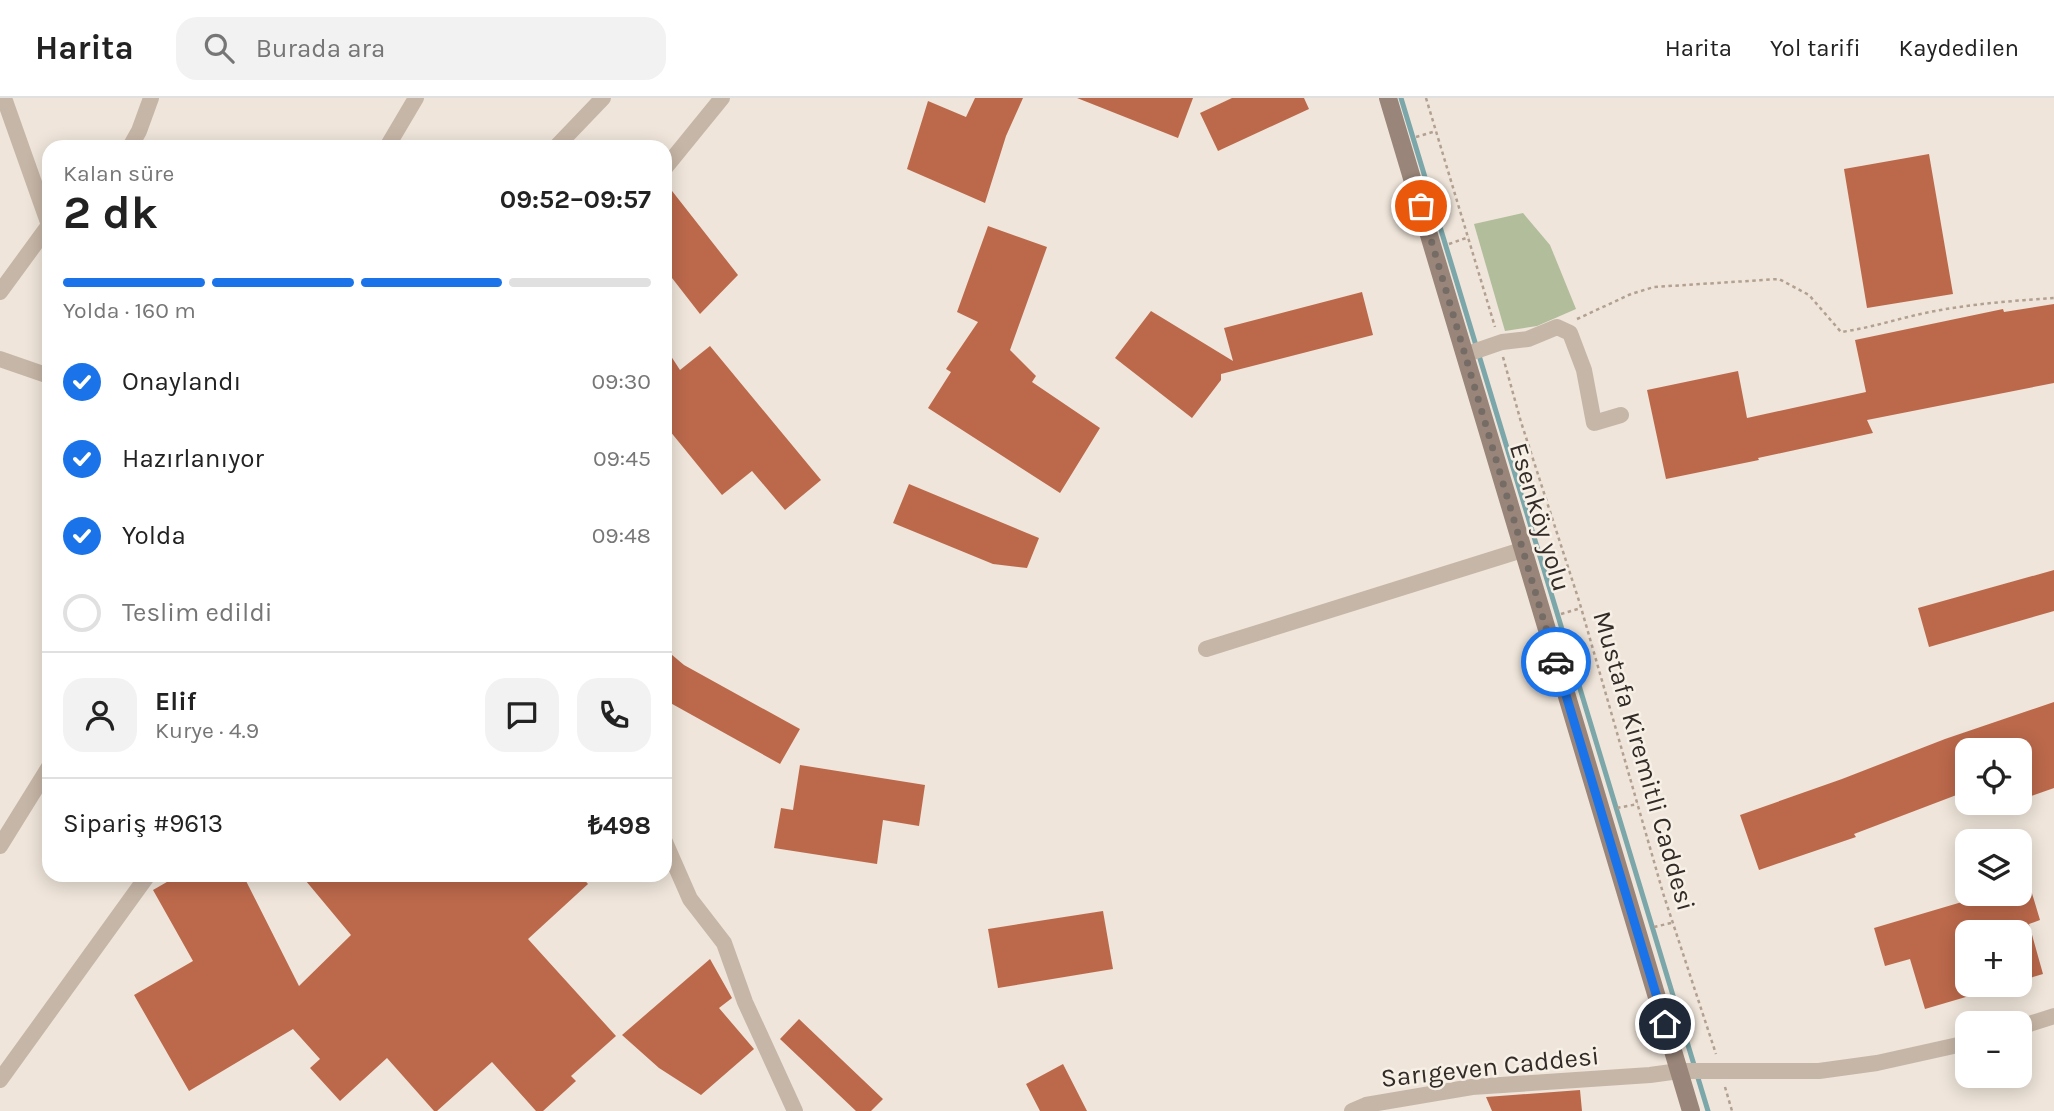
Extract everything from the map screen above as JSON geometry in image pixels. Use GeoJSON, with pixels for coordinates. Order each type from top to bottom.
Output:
{"type":"FeatureCollection","features":[{"type":"Feature","properties":{"kind":"street"},"geometry":{"type":"LineString","coordinates":[[4,98],[42,205]]}},
{"type":"Feature","properties":{"kind":"street"},"geometry":{"type":"LineString","coordinates":[[134,140],[151,98]]}},
{"type":"Feature","properties":{"kind":"street"},"geometry":{"type":"LineString","coordinates":[[391,140],[416,98]]}},
{"type":"Feature","properties":{"kind":"street"},"geometry":{"type":"LineString","coordinates":[[563,140],[603,98]]}},
{"type":"Feature","properties":{"kind":"street"},"geometry":{"type":"LineString","coordinates":[[672,159],[722,98]]}},
{"type":"Feature","properties":{"kind":"street","name":"Esenköy yolu"},"geometry":{"type":"LineString","coordinates":[[1388,98],[1480,349],[1491,446],[1688,1070],[1691,1111]]}},
{"type":"Feature","properties":{"kind":"street"},"geometry":{"type":"LineString","coordinates":[[0,292],[42,235]]}},
{"type":"Feature","properties":{"kind":"street"},"geometry":{"type":"LineString","coordinates":[[1480,349],[1528,340],[1557,327],[1570,333],[1584,370],[1594,423],[1621,415]]}},
{"type":"Feature","properties":{"kind":"street"},"geometry":{"type":"LineString","coordinates":[[0,359],[42,374]]}},
{"type":"Feature","properties":{"kind":"street"},"geometry":{"type":"LineString","coordinates":[[1206,649],[1522,550]]}},
{"type":"Feature","properties":{"kind":"street"},"geometry":{"type":"LineString","coordinates":[[0,846],[42,778]]}},
{"type":"Feature","properties":{"kind":"street"},"geometry":{"type":"LineString","coordinates":[[672,858],[690,899],[724,943],[745,1002],[795,1111]]}},
{"type":"Feature","properties":{"kind":"street"},"geometry":{"type":"LineString","coordinates":[[0,1080],[143,882]]}},
{"type":"Feature","properties":{"kind":"street"},"geometry":{"type":"LineString","coordinates":[[2032,1023],[2054,1016]]}},
{"type":"Feature","properties":{"kind":"street","name":"Sarıgeven Caddesi"},"geometry":{"type":"LineString","coordinates":[[1352,1111],[1366,1105],[1472,1087],[1688,1070],[1819,1071],[1877,1063],[1955,1046]]}},
{"type":"Feature","properties":{"kind":"path","name":"Mustafa Kiremitli Caddesi"},"geometry":{"type":"LineString","coordinates":[[1426,98],[1469,237],[1480,349],[1521,422],[1581,608],[1673,923],[1732,1111]]}},
{"type":"Feature","properties":{"kind":"path"},"geometry":{"type":"LineString","coordinates":[[1420,136],[1436,131]]}},
{"type":"Feature","properties":{"kind":"path"},"geometry":{"type":"LineString","coordinates":[[1452,243],[1469,237]]}},
{"type":"Feature","properties":{"kind":"path"},"geometry":{"type":"LineString","coordinates":[[1557,327],[1631,294],[1654,287],[1747,280],[1779,279],[1809,295],[1841,332],[1965,306],[2054,298]]}},
{"type":"Feature","properties":{"kind":"path"},"geometry":{"type":"LineString","coordinates":[[1564,613],[1581,608]]}},
{"type":"Feature","properties":{"kind":"path"},"geometry":{"type":"LineString","coordinates":[[1623,807],[1638,804]]}},
{"type":"Feature","properties":{"kind":"path"},"geometry":{"type":"LineString","coordinates":[[1659,926],[1673,923]]}},
{"type":"Feature","properties":{"kind":"green space"},"geometry":{"type":"Polygon","coordinates":[[[1523,213],[1550,245],[1576,309],[1537,326],[1505,331],[1474,224],[1523,213]]]}},
{"type":"Feature","properties":{"kind":"building"},"geometry":{"type":"Polygon","coordinates":[[[975,98],[1023,98],[1006,136],[985,203],[907,169],[928,101],[966,117],[975,98]]]}},
{"type":"Feature","properties":{"kind":"building"},"geometry":{"type":"Polygon","coordinates":[[[1077,98],[1193,98],[1178,138],[1077,98]]]}},
{"type":"Feature","properties":{"kind":"building"},"geometry":{"type":"Polygon","coordinates":[[[1232,98],[1304,98],[1309,109],[1218,151],[1200,113],[1232,98]]]}},
{"type":"Feature","properties":{"kind":"building"},"geometry":{"type":"Polygon","coordinates":[[[1929,154],[1953,294],[1867,308],[1844,169],[1929,154]]]}},
{"type":"Feature","properties":{"kind":"building"},"geometry":{"type":"Polygon","coordinates":[[[672,191],[738,275],[700,314],[672,278],[672,191]]]}},
{"type":"Feature","properties":{"kind":"building"},"geometry":{"type":"Polygon","coordinates":[[[988,226],[1047,247],[1010,350],[1036,376],[1032,382],[1100,428],[1060,493],[928,408],[951,372],[946,369],[978,322],[957,312],[988,226]]]}},
{"type":"Feature","properties":{"kind":"building"},"geometry":{"type":"Polygon","coordinates":[[[1362,292],[1373,335],[1221,374],[1221,380],[1192,418],[1115,358],[1151,311],[1233,361],[1224,328],[1362,292]]]}},
{"type":"Feature","properties":{"kind":"building"},"geometry":{"type":"Polygon","coordinates":[[[2054,304],[2054,383],[1867,420],[1873,433],[1666,479],[1647,390],[1738,371],[1747,418],[1866,392],[1855,340],[2003,309],[2004,312],[2054,304]]]}},
{"type":"Feature","properties":{"kind":"building"},"geometry":{"type":"Polygon","coordinates":[[[710,346],[821,480],[785,510],[752,471],[722,495],[672,434],[672,358],[680,370],[710,346]]]}},
{"type":"Feature","properties":{"kind":"building"},"geometry":{"type":"Polygon","coordinates":[[[909,484],[1039,538],[1027,568],[993,564],[893,523],[909,484]]]}},
{"type":"Feature","properties":{"kind":"building"},"geometry":{"type":"Polygon","coordinates":[[[2054,570],[2054,611],[1929,647],[1918,608],[2054,570]]]}},
{"type":"Feature","properties":{"kind":"building"},"geometry":{"type":"Polygon","coordinates":[[[672,655],[684,665],[800,729],[780,764],[672,704],[672,655]]]}},
{"type":"Feature","properties":{"kind":"building"},"geometry":{"type":"Polygon","coordinates":[[[2054,702],[2054,788],[2032,796],[2032,738],[1955,738],[1955,796],[1854,834],[1856,837],[1759,870],[1740,815],[2054,702]]]}},
{"type":"Feature","properties":{"kind":"building"},"geometry":{"type":"Polygon","coordinates":[[[800,765],[925,785],[919,826],[883,820],[877,864],[774,848],[781,808],[793,810],[800,765]]]}},
{"type":"Feature","properties":{"kind":"building"},"geometry":{"type":"Polygon","coordinates":[[[167,882],[247,882],[299,986],[351,935],[307,882],[586,882],[588,884],[528,939],[616,1036],[571,1076],[576,1081],[543,1111],[536,1111],[492,1062],[437,1111],[434,1111],[387,1058],[340,1101],[310,1068],[320,1059],[293,1029],[189,1091],[134,995],[193,961],[153,890],[167,882]]]}},
{"type":"Feature","properties":{"kind":"building"},"geometry":{"type":"Polygon","coordinates":[[[2032,893],[2040,920],[2032,923],[2032,920],[1955,920],[1955,997],[1966,997],[1925,1009],[1910,959],[1885,966],[1874,928],[1955,904],[2032,906],[2032,893]]]}},
{"type":"Feature","properties":{"kind":"building"},"geometry":{"type":"Polygon","coordinates":[[[1103,911],[1113,969],[998,988],[988,929],[1103,911]]]}},
{"type":"Feature","properties":{"kind":"building"},"geometry":{"type":"Polygon","coordinates":[[[2032,935],[2043,974],[2032,977],[2032,935]]]}},
{"type":"Feature","properties":{"kind":"building"},"geometry":{"type":"Polygon","coordinates":[[[710,959],[732,998],[719,1008],[754,1049],[701,1095],[659,1068],[622,1035],[710,959]]]}},
{"type":"Feature","properties":{"kind":"building"},"geometry":{"type":"Polygon","coordinates":[[[799,1019],[883,1099],[871,1111],[856,1111],[780,1039],[799,1019]]]}},
{"type":"Feature","properties":{"kind":"building"},"geometry":{"type":"Polygon","coordinates":[[[1063,1064],[1087,1111],[1040,1111],[1026,1084],[1063,1064]]]}},
{"type":"Feature","properties":{"kind":"building"},"geometry":{"type":"Polygon","coordinates":[[[1580,1090],[1582,1111],[1492,1111],[1486,1097],[1580,1090]]]}},
{"type":"Feature","properties":{"kind":"waterway"},"geometry":{"type":"LineString","coordinates":[[1401,98],[1708,1111]]}},
{"type":"Feature","properties":{"kind":"way so far"},"geometry":{"type":"LineString","coordinates":[[1421,206],[1556,662]]}},
{"type":"Feature","properties":{"kind":"route"},"geometry":{"type":"LineString","coordinates":[[1556,662],[1665,1024]]}}]}
